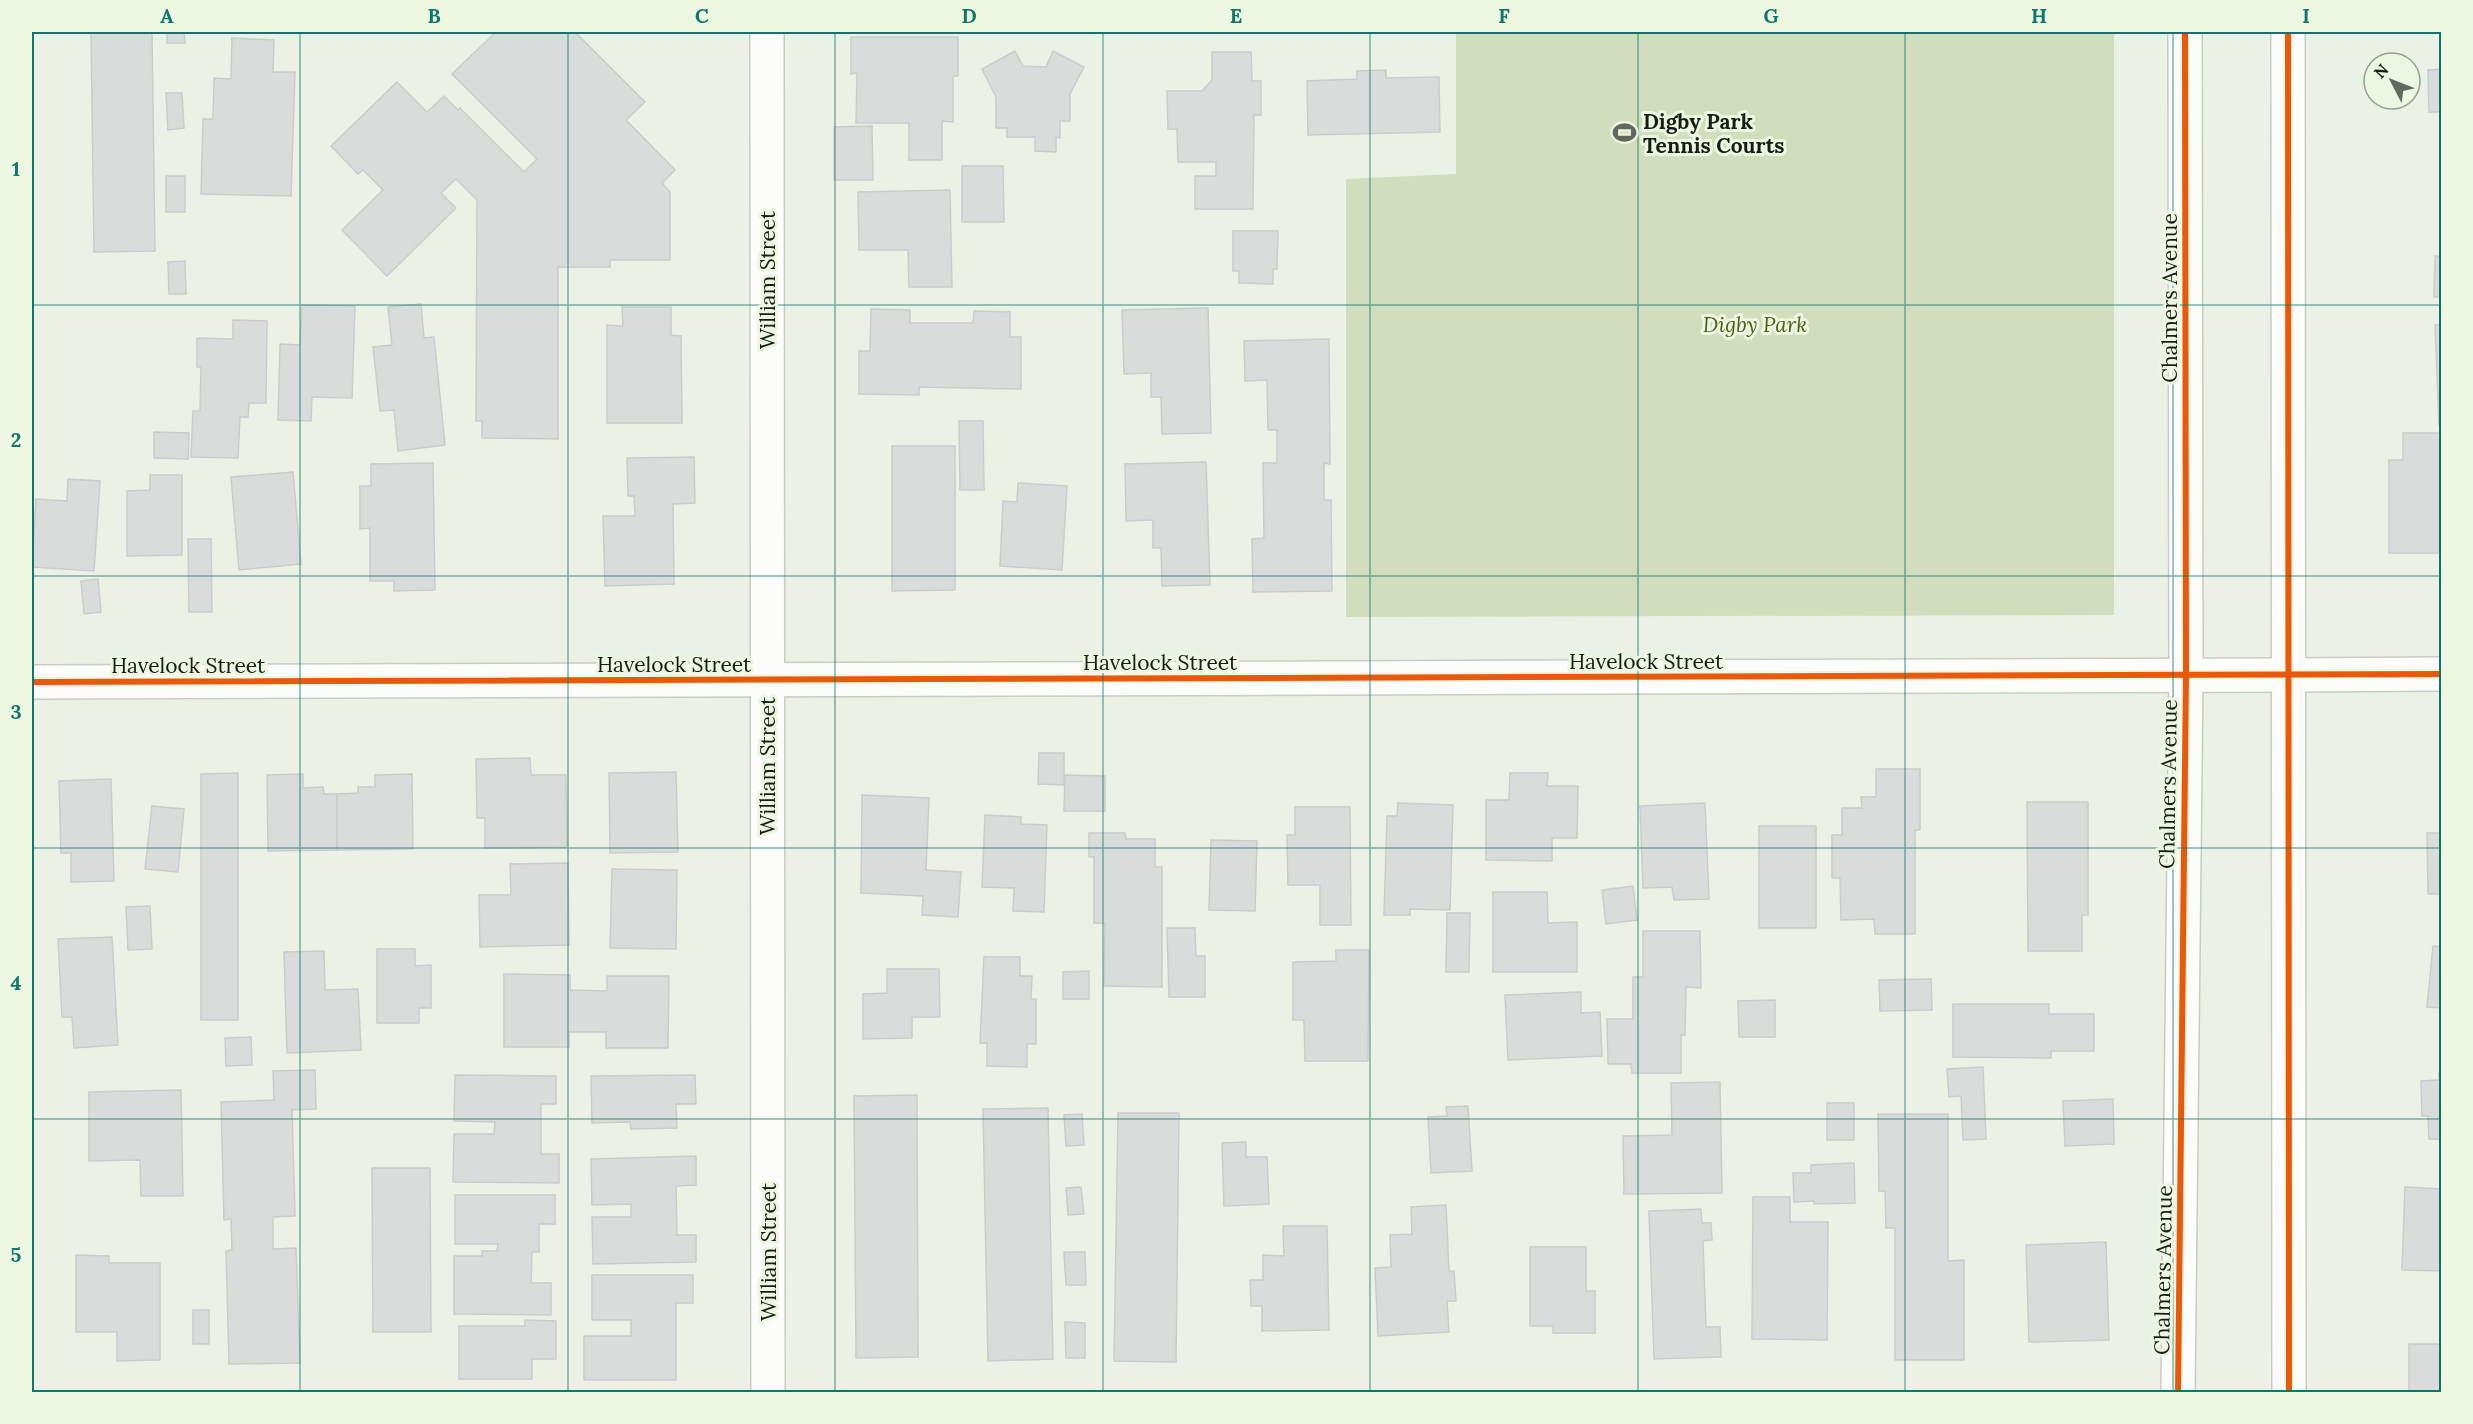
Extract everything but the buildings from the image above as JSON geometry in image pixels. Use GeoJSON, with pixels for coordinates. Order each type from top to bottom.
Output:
{"type":"FeatureCollection","features":[{"type":"Feature","properties":{"kind":"street","name":"William Street"},"geometry":{"type":"LineString","coordinates":[[767,32],[768,1392]]}},
{"type":"Feature","properties":{"kind":"street","name":"Chalmers Avenue"},"geometry":{"type":"LineString","coordinates":[[2178,1392],[2186,676],[2185,32]]}},
{"type":"Feature","properties":{"kind":"street"},"geometry":{"type":"LineString","coordinates":[[2288,32],[2289,1392]]}},
{"type":"Feature","properties":{"kind":"street","name":"Havelock Street"},"geometry":{"type":"LineString","coordinates":[[32,682],[2442,674]]}},
{"type":"Feature","properties":{"kind":"green space","name":"Digby Park"},"geometry":{"type":"Polygon","coordinates":[[[1456,32],[2114,32],[2114,615],[1346,617],[1346,179],[1456,174],[1456,32]]]}},
{"type":"Feature","properties":{"kind":"cycle path"},"geometry":{"type":"LineString","coordinates":[[2178,1392],[2186,676],[2185,32]]}},
{"type":"Feature","properties":{"kind":"cycle path"},"geometry":{"type":"LineString","coordinates":[[2288,32],[2289,1392]]}},
{"type":"Feature","properties":{"kind":"cycle path"},"geometry":{"type":"LineString","coordinates":[[32,682],[2442,674]]}},
{"type":"Feature","properties":{"kind":"place","name":"Digby Park Tennis Courts"},"geometry":{"type":"Point","coordinates":[1625,133]}}]}
